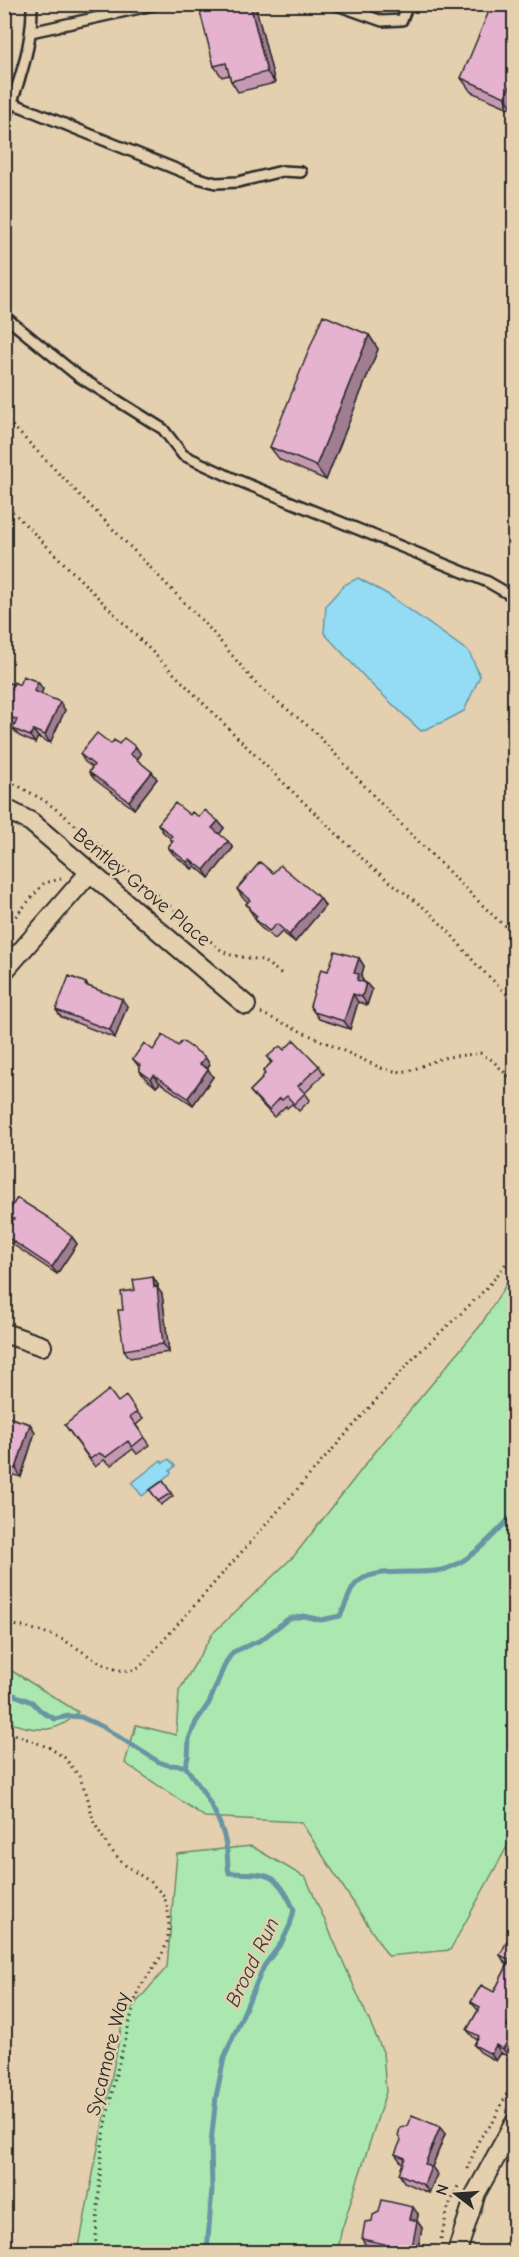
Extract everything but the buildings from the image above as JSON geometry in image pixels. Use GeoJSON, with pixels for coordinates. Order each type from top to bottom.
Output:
{"type":"FeatureCollection","features":[{"type":"Feature","properties":{"kind":"street","name":"Bentley Grove Place"},"geometry":{"type":"LineString","coordinates":[[4,808],[31,822],[246,1005]]}},
{"type":"Feature","properties":{"kind":"street"},"geometry":{"type":"LineString","coordinates":[[4,971],[84,867]]}},
{"type":"Feature","properties":{"kind":"street"},"geometry":{"type":"LineString","coordinates":[[4,1333],[42,1346]]}},
{"type":"Feature","properties":{"kind":"street"},"geometry":{"type":"LineString","coordinates":[[457,2253],[476,2193],[514,2124]]}},
{"type":"Feature","properties":{"kind":"lane"},"geometry":{"type":"LineString","coordinates":[[4,124],[24,68],[31,32],[32,4]]}},
{"type":"Feature","properties":{"kind":"lane"},"geometry":{"type":"LineString","coordinates":[[110,4],[113,15]]}},
{"type":"Feature","properties":{"kind":"lane"},"geometry":{"type":"LineString","coordinates":[[31,32],[158,4]]}},
{"type":"Feature","properties":{"kind":"lane"},"geometry":{"type":"LineString","coordinates":[[334,4],[382,21],[402,20],[408,4]]}},
{"type":"Feature","properties":{"kind":"lane"},"geometry":{"type":"LineString","coordinates":[[12,103],[198,178],[216,183],[238,182],[282,171],[302,172]]}},
{"type":"Feature","properties":{"kind":"lane"},"geometry":{"type":"LineString","coordinates":[[4,316],[78,376],[163,429],[183,455],[237,480],[488,582],[514,597]]}},
{"type":"Feature","properties":{"kind":"path"},"geometry":{"type":"LineString","coordinates":[[4,417],[210,629],[257,685],[313,730],[384,807],[474,897],[502,924],[514,931]]}},
{"type":"Feature","properties":{"kind":"path"},"geometry":{"type":"LineString","coordinates":[[4,503],[264,764],[371,867],[427,910],[476,964],[514,1000]]}},
{"type":"Feature","properties":{"kind":"path"},"geometry":{"type":"LineString","coordinates":[[4,778],[45,801],[222,951],[231,955],[262,960],[282,974]]}},
{"type":"Feature","properties":{"kind":"path"},"geometry":{"type":"LineString","coordinates":[[4,930],[44,884],[64,878],[84,867],[96,842]]}},
{"type":"Feature","properties":{"kind":"path"},"geometry":{"type":"LineString","coordinates":[[246,1005],[296,1031],[381,1068],[398,1073],[414,1071],[438,1059],[480,1053],[492,1060],[514,1082]]}},
{"type":"Feature","properties":{"kind":"path"},"geometry":{"type":"LineString","coordinates":[[4,1623],[41,1630],[62,1639],[116,1670],[130,1672],[140,1668],[408,1364],[429,1341],[471,1304],[514,1251]]}},
{"type":"Feature","properties":{"kind":"path","name":"Sycamore Way"},"geometry":{"type":"LineString","coordinates":[[4,1730],[50,1748],[65,1758],[79,1776],[87,1795],[94,1823],[110,1849],[125,1865],[149,1881],[164,1896],[168,1910],[170,1927],[167,1942],[160,1958],[138,1990],[114,2082],[102,2145],[95,2253]]}},
{"type":"Feature","properties":{"kind":"green space"},"geometry":{"type":"Polygon","coordinates":[[[514,1272],[514,1834],[450,1950],[388,1956],[301,1822],[205,1817],[125,1763],[136,1725],[176,1735],[179,1691],[213,1633],[294,1556],[376,1451],[480,1326],[514,1272]]]}},
{"type":"Feature","properties":{"kind":"green space"},"geometry":{"type":"Polygon","coordinates":[[[5,1668],[78,1712],[61,1725],[52,1728],[34,1729],[5,1721],[5,1668]]]}},
{"type":"Feature","properties":{"kind":"green space"},"geometry":{"type":"Polygon","coordinates":[[[251,1846],[306,1878],[383,2052],[386,2092],[341,2232],[338,2252],[78,2252],[123,2018],[167,1967],[177,1854],[251,1846]]]}},
{"type":"Feature","properties":{"kind":"water"},"geometry":{"type":"Polygon","coordinates":[[[358,578],[387,594],[469,652],[480,676],[464,711],[421,731],[371,684],[324,633],[326,605],[344,585],[358,578]]]}},
{"type":"Feature","properties":{"kind":"water"},"geometry":{"type":"Polygon","coordinates":[[[169,1459],[175,1466],[170,1471],[171,1473],[142,1496],[132,1483],[161,1460],[163,1463],[169,1459]]]}},
{"type":"Feature","properties":{"kind":"waterway","name":"Broad Run"},"geometry":{"type":"LineString","coordinates":[[185,1766],[189,1739],[196,1722],[209,1703],[226,1662],[233,1652],[261,1640],[288,1619],[303,1616],[321,1620],[340,1616],[354,1586],[361,1579],[371,1575],[435,1571],[456,1565],[483,1545],[514,1514]]}},
{"type":"Feature","properties":{"kind":"waterway"},"geometry":{"type":"LineString","coordinates":[[4,1691],[32,1702],[42,1712],[55,1719],[69,1716],[81,1717],[103,1727],[159,1762],[185,1766]]}},
{"type":"Feature","properties":{"kind":"waterway","name":"Broad Run"},"geometry":{"type":"LineString","coordinates":[[185,1766],[204,1793],[220,1824],[224,1834],[229,1873],[270,1877],[282,1888],[294,1910],[282,1942],[264,1966],[224,2058],[216,2097],[211,2143],[212,2189],[207,2252]]}}]}
